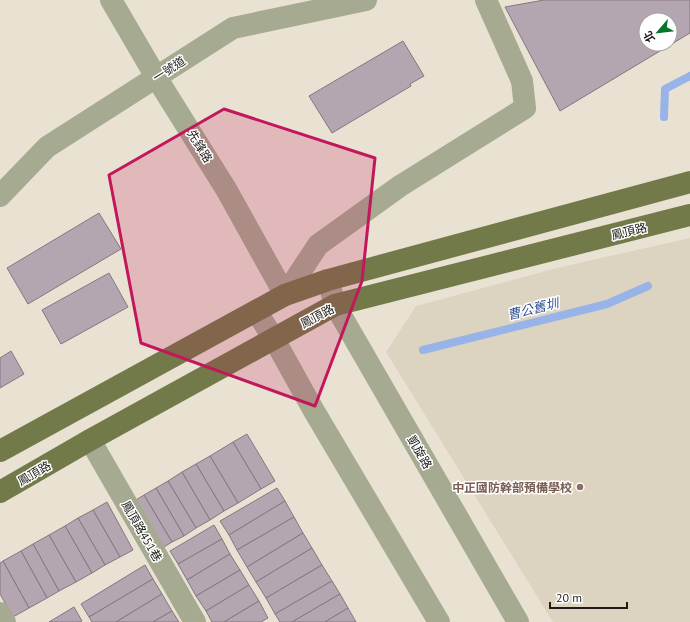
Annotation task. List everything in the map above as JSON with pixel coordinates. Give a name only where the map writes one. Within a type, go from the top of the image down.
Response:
[{"type":"main road","points":[[0,451],[285,295],[328,280],[690,182]]},
{"type":"main road","name":"鳳頂路","points":[[0,492],[90,440],[335,305],[690,216]]},
{"type":"street","name":"先鋒路","points":[[111,0],[156,77],[226,189],[285,295]]},
{"type":"street","name":"一號道","points":[[0,196],[48,147],[233,28],[366,0]]},
{"type":"street","points":[[285,295],[318,245],[400,186],[524,108],[522,81],[486,0]]},
{"type":"street","name":"凱旋路","points":[[328,280],[335,305],[518,622]]},
{"type":"street","points":[[256,311],[274,339],[314,411],[439,622]]},
{"type":"street","name":"鳳頂路451巷","points":[[90,440],[194,622]]},
{"type":"street","points":[[0,613],[5,622]]},
{"type":"highlighted area","points":[[224,109],[375,158],[362,281],[315,406],[141,343],[109,175]]},
{"type":"shaded area","name":"中正國防幹部預備學校","points":[[690,238],[690,622],[553,622],[386,352],[416,306],[557,268]]},
{"type":"building","points":[[544,0],[690,0],[690,33],[678,40],[678,12],[638,12],[638,52],[658,52],[560,111],[505,7]]},
{"type":"building","points":[[403,41],[424,76],[410,84],[411,86],[332,133],[309,96]]},
{"type":"building","points":[[99,213],[121,249],[28,304],[7,268]]},
{"type":"building","points":[[109,273],[128,307],[61,344],[42,310]]},
{"type":"building","points":[[11,351],[24,374],[0,388],[0,358]]},
{"type":"building","points":[[247,434],[275,481],[261,489],[233,442]]},
{"type":"building","points":[[233,442],[261,489],[238,503],[210,456]]},
{"type":"building","points":[[210,456],[238,503],[224,511],[196,464]]},
{"type":"building","points":[[196,464],[224,511],[210,520],[182,472]]},
{"type":"building","points":[[182,472],[210,520],[196,528],[168,481]]},
{"type":"building","points":[[168,481],[196,528],[184,536],[156,488]]},
{"type":"building","points":[[156,488],[184,536],[172,542],[144,495]]},
{"type":"building","points":[[277,488],[285,501],[229,535],[220,521]]},
{"type":"building","points":[[144,495],[172,542],[159,550],[131,503]]},
{"type":"building","points":[[285,501],[294,517],[237,550],[229,535]]},
{"type":"building","points":[[107,502],[133,550],[120,557],[93,510]]},
{"type":"building","points":[[93,510],[120,557],[105,565],[78,518]]},
{"type":"building","points":[[294,517],[303,533],[247,567],[237,550]]},
{"type":"building","points":[[78,518],[105,565],[92,573],[65,526]]},
{"type":"building","points":[[214,525],[222,539],[178,564],[170,551]]},
{"type":"building","points":[[65,526],[92,573],[76,582],[49,535]]},
{"type":"building","points":[[303,533],[312,548],[256,582],[247,567]]},
{"type":"building","points":[[49,535],[76,582],[59,591],[33,544]]},
{"type":"building","points":[[222,539],[230,554],[187,580],[178,564]]},
{"type":"building","points":[[33,544],[59,591],[47,598],[21,551]]},
{"type":"building","points":[[312,548],[322,565],[266,598],[256,582]]},
{"type":"building","points":[[21,551],[47,598],[29,608],[3,561]]},
{"type":"building","points":[[230,554],[240,570],[196,596],[187,580]]},
{"type":"building","points":[[3,561],[29,608],[13,617],[0,594],[0,563]]},
{"type":"building","points":[[145,565],[153,579],[89,617],[81,604]]},
{"type":"building","points":[[322,565],[332,581],[275,614],[266,598]]},
{"type":"building","points":[[240,570],[249,585],[206,611],[196,596]]},
{"type":"building","points":[[153,579],[162,594],[116,622],[92,622],[89,617]]},
{"type":"building","points":[[332,581],[340,594],[292,622],[280,622],[275,614]]},
{"type":"building","points":[[249,585],[259,601],[224,622],[212,622],[206,611]]},
{"type":"building","points":[[162,594],[172,611],[153,622],[116,622]]},
{"type":"building","points":[[340,594],[348,608],[325,622],[292,622]]},
{"type":"building","points":[[259,601],[268,618],[261,622],[224,622]]},
{"type":"building","points":[[74,607],[82,621],[49,622]]},
{"type":"building","points":[[348,608],[356,622],[325,622]]},
{"type":"building","points":[[172,611],[179,622],[153,622]]},
{"type":"waterway","name":"曹公舊圳","points":[[664,117],[665,89],[690,76]]},
{"type":"waterway","name":"曹公舊圳","points":[[423,350],[607,304],[648,286]]},
{"type":"place","name":"中正國防幹部預備學校","points":[[580,487]]}]
